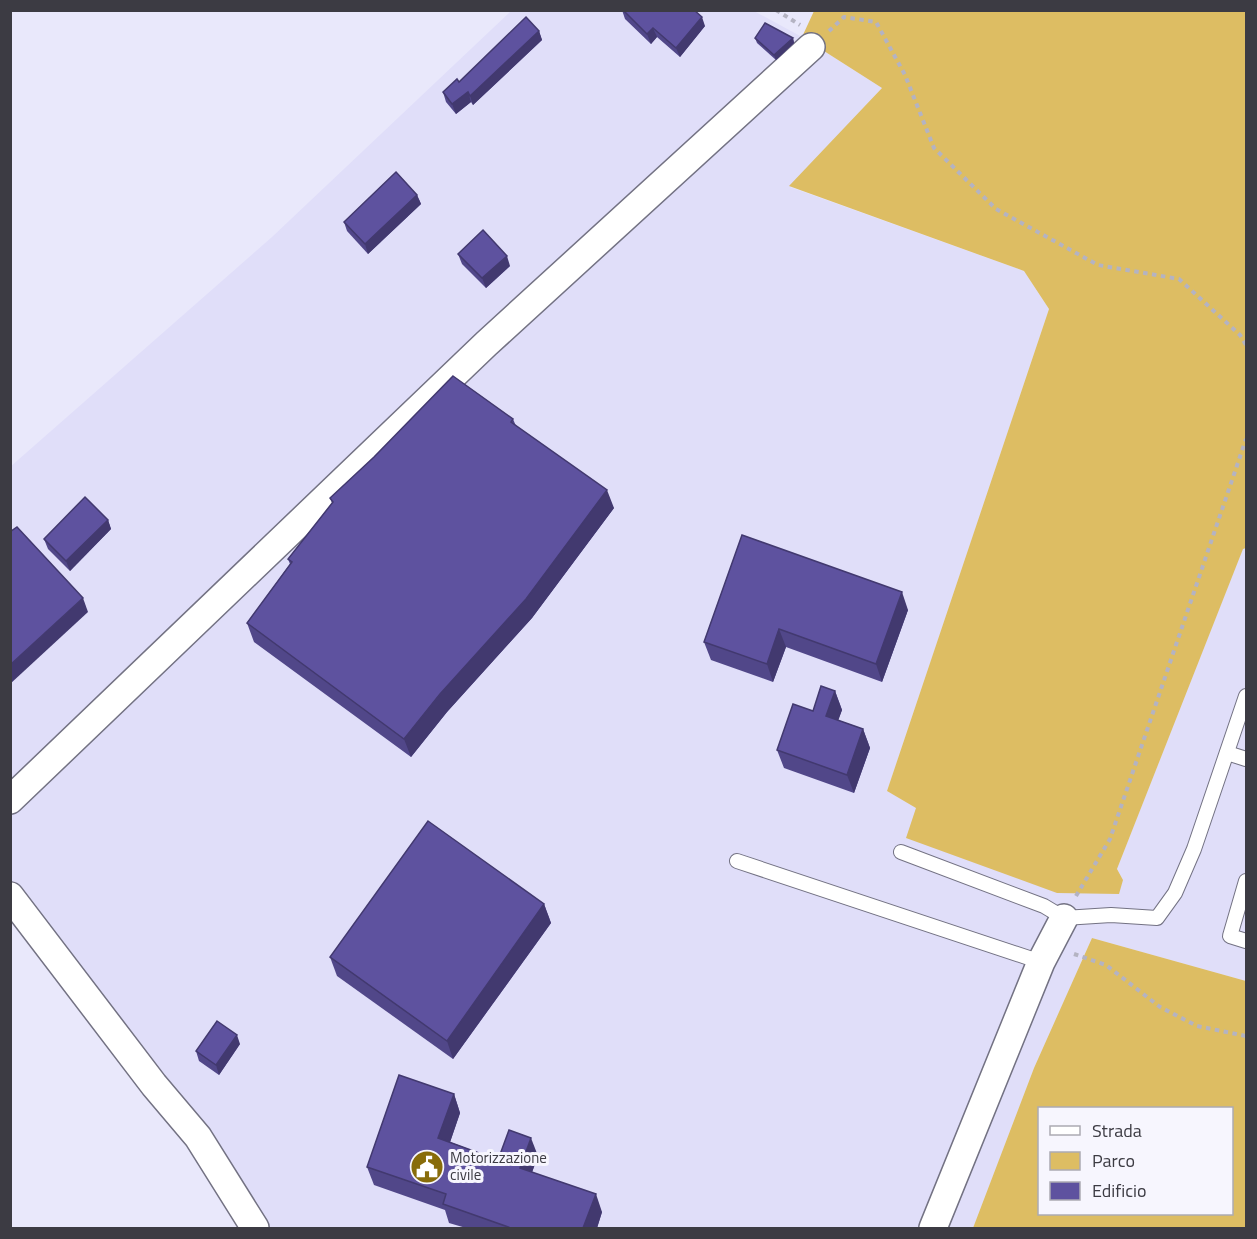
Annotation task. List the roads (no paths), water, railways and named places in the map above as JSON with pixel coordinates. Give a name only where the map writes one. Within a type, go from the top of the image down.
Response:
[{"type":"street","points":[[10,800],[486,344],[811,47]]},
{"type":"street","points":[[10,897],[154,1085],[198,1137],[255,1228]]},
{"type":"street","points":[[933,1228],[1045,954],[1064,918]]},
{"type":"lane","points":[[901,852],[1044,906],[1064,918],[1111,915],[1157,918],[1175,893],[1194,849],[1246,696]]},
{"type":"lane","points":[[1227,753],[1246,759]]},
{"type":"lane","points":[[737,861],[1045,954]]},
{"type":"lane","points":[[1246,881],[1230,936],[1246,941]]},
{"type":"place","name":"Motorizzazione civile","points":[[427,1167]]}]
